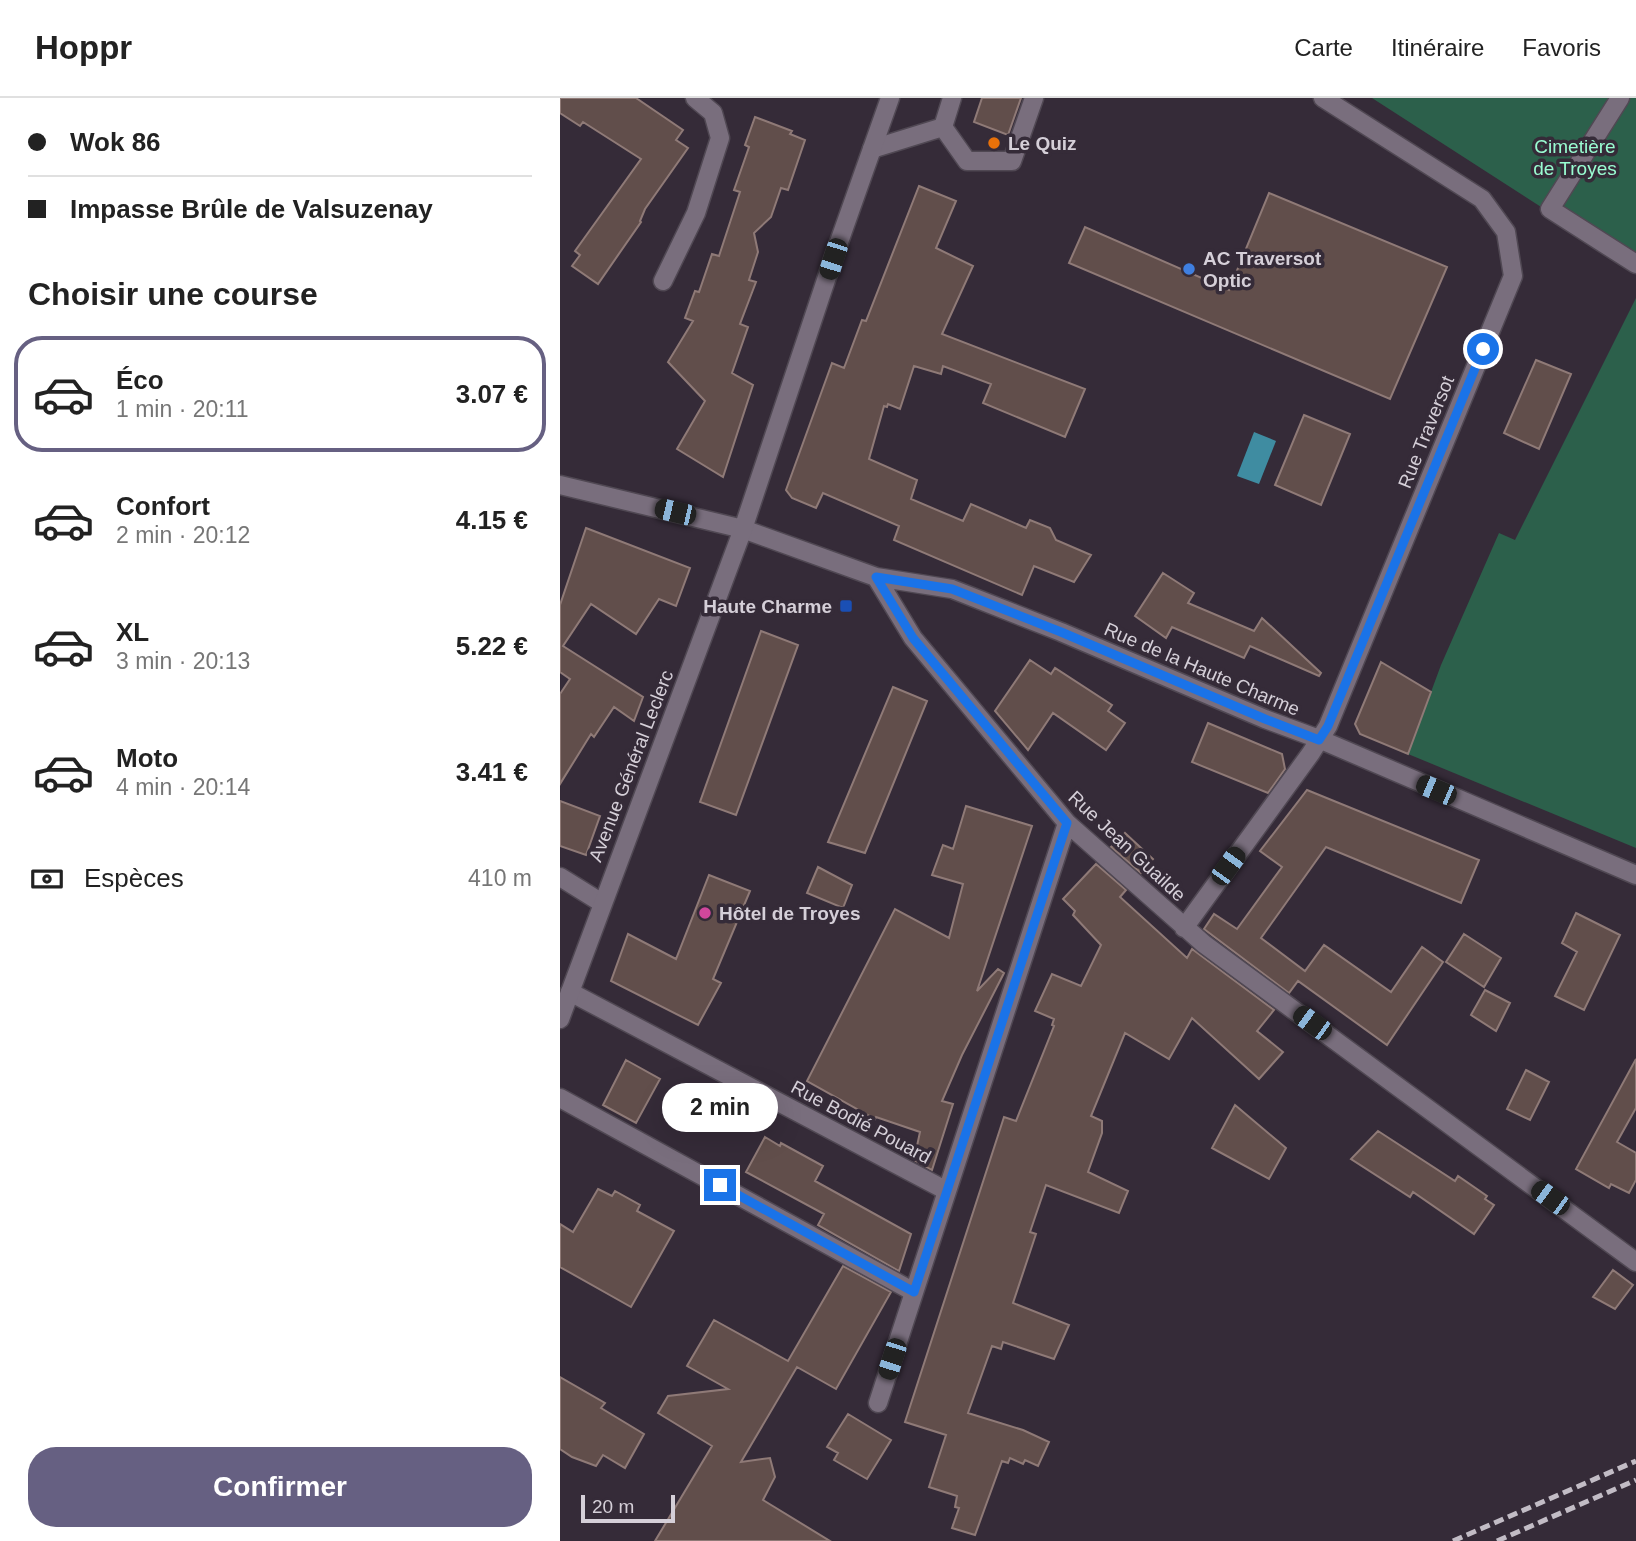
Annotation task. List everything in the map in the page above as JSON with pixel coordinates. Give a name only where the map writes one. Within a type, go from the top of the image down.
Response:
[{"type":"street","points":[[663,281],[696,213],[720,138],[713,113],[695,98]]},
{"type":"street","name":"Avenue Général Leclerc","points":[[560,1019],[743,529],[890,98]]},
{"type":"street","points":[[943,127],[952,98]]},
{"type":"street","points":[[943,127],[967,161],[1012,161],[1034,98]]},
{"type":"street","name":"Rue Traversot","points":[[1319,740],[1328,726],[1513,276],[1506,232],[1482,199],[1323,98]]},
{"type":"street","points":[[1620,98],[1550,209],[1636,264]]},
{"type":"street","points":[[872,149],[943,127]]},
{"type":"street","name":"Rue de la Haute Charme","points":[[560,485],[743,529],[876,577],[952,589],[1061,632],[1636,875]]},
{"type":"street","name":"Rue Jean Guailde","points":[[876,577],[913,638],[1067,823],[1184,928],[1319,740]]},
{"type":"street","name":"Rue Bodié Pouard","points":[[878,1403],[1067,823]]},
{"type":"street","points":[[560,877],[602,903]]},
{"type":"street","points":[[1184,928],[1636,1262]]},
{"type":"street","name":"Rue Bodié Pouard","points":[[570,992],[947,1191]]},
{"type":"street","points":[[560,1098],[914,1292]]},
{"type":"green space","name":"Cimetière de Troyes","points":[[1372,98],[1636,98],[1636,268]]},
{"type":"green space","points":[[1636,298],[1636,848],[1408,754],[1441,665],[1499,533],[1515,540]]},
{"type":"water","points":[[1254,432],[1276,441],[1259,484],[1237,476]]},
{"type":"building","points":[[560,98],[636,98],[683,130],[676,140],[688,148],[645,209],[641,222],[598,284],[572,266],[580,255],[575,251],[641,159],[583,122],[580,126],[560,113]]},
{"type":"building","name":"Le Quiz","points":[[982,98],[1021,98],[1008,135],[974,122]]},
{"type":"building","points":[[755,117],[792,131],[790,134],[805,140],[788,190],[781,188],[771,217],[754,233],[758,252],[749,280],[756,282],[740,324],[748,327],[732,373],[753,385],[723,477],[677,449],[705,401],[668,362],[693,321],[685,318],[695,291],[699,292],[712,254],[719,256],[740,192],[734,190],[749,147],[745,145]]},
{"type":"building","points":[[919,186],[956,201],[936,248],[973,266],[942,334],[1085,389],[1065,437],[983,403],[991,384],[943,366],[941,374],[914,366],[900,409],[888,404],[887,407],[884,406],[869,459],[917,480],[911,499],[963,521],[971,504],[1026,528],[1030,520],[1050,528],[1056,540],[1091,555],[1074,582],[1034,566],[1022,595],[894,540],[899,526],[823,493],[816,508],[792,498],[786,490],[832,363],[844,368],[862,320],[866,321]]},
{"type":"building","points":[[1269,193],[1447,267],[1390,399],[1069,263],[1085,227],[1229,290]]},
{"type":"building","points":[[1536,360],[1571,374],[1539,449],[1504,433]]},
{"type":"building","points":[[1304,415],[1350,434],[1321,505],[1275,485]]},
{"type":"building","points":[[586,528],[690,568],[676,606],[659,599],[636,634],[591,604],[563,646],[643,697],[634,721],[614,707],[594,737],[591,734],[560,784],[560,694],[570,679],[560,672],[560,605]]},
{"type":"building","points":[[1163,573],[1194,593],[1188,603],[1254,631],[1262,618],[1321,673],[1319,676],[1250,646],[1244,658],[1172,627],[1166,638],[1135,616]]},
{"type":"building","points":[[761,631],[798,645],[736,815],[700,802]]},
{"type":"building","points":[[1030,660],[1051,674],[1055,668],[1112,705],[1108,711],[1125,723],[1106,750],[1053,713],[1028,750],[995,711]]},
{"type":"building","points":[[1381,662],[1431,692],[1408,754],[1360,734],[1355,724]]},
{"type":"building","points":[[893,687],[927,701],[865,853],[828,842]]},
{"type":"building","points":[[1208,723],[1282,754],[1285,769],[1268,793],[1192,762]]},
{"type":"building","points":[[1307,790],[1479,860],[1461,903],[1326,847],[1261,938],[1305,971],[1324,945],[1391,992],[1422,947],[1443,962],[1387,1045],[1298,981],[1289,993],[1204,929],[1214,914],[1237,929],[1282,867],[1260,851]]},
{"type":"building","points":[[560,801],[600,816],[586,855],[560,846]]},
{"type":"building","points":[[966,806],[1032,826],[977,991],[998,969],[1004,973],[942,1101],[953,1104],[932,1170],[914,1160],[920,1132],[876,1117],[875,1119],[807,1081],[895,909],[949,938],[963,884],[932,875],[943,845],[953,849]]},
{"type":"building","points":[[1125,833],[1153,859],[1141,873],[1111,847]]},
{"type":"building","points":[[1096,864],[1126,890],[1120,897],[1187,958],[1192,949],[1274,1010],[1257,1031],[1283,1052],[1259,1079],[1192,1018],[1169,1059],[1125,1033],[1091,1116],[1102,1121],[1102,1133],[1088,1172],[1128,1191],[1119,1213],[1046,1185],[1030,1232],[1036,1234],[1013,1303],[1069,1325],[1054,1359],[1003,1342],[1001,1349],[992,1346],[968,1413],[1023,1430],[1049,1442],[1038,1466],[1025,1460],[1023,1464],[1010,1458],[1008,1463],[1002,1461],[975,1535],[952,1528],[959,1508],[955,1507],[957,1496],[929,1487],[946,1435],[905,1422],[1004,1117],[1016,1121],[1054,1026],[1054,1019],[1035,1011],[1052,974],[1081,986],[1101,945],[1073,915],[1075,911],[1063,899]]},
{"type":"building","points":[[818,867],[852,885],[843,908],[807,893]]},
{"type":"building","points":[[709,875],[750,891],[713,979],[721,983],[698,1025],[611,981],[628,934],[676,959]]},
{"type":"building","points":[[1576,913],[1620,935],[1584,1010],[1555,996],[1577,952],[1562,943]]},
{"type":"building","points":[[1464,934],[1501,958],[1484,987],[1446,962]]},
{"type":"building","points":[[1485,990],[1510,1003],[1496,1031],[1471,1015]]},
{"type":"building","points":[[1636,1059],[1636,1108],[1617,1142],[1636,1153],[1636,1180],[1629,1193],[1611,1184],[1609,1188],[1576,1169]]},
{"type":"building","points":[[626,1060],[660,1079],[636,1123],[603,1105]]},
{"type":"building","points":[[1526,1070],[1549,1082],[1530,1120],[1507,1109]]},
{"type":"building","points":[[1235,1105],[1286,1148],[1269,1179],[1212,1148]]},
{"type":"building","points":[[1378,1131],[1455,1181],[1458,1176],[1487,1196],[1485,1199],[1494,1205],[1474,1234],[1413,1192],[1410,1197],[1351,1159]]},
{"type":"building","points":[[765,1137],[823,1166],[815,1181],[911,1234],[899,1271],[818,1225],[824,1214],[746,1172]]},
{"type":"building","points":[[598,1189],[612,1196],[615,1191],[640,1205],[637,1211],[674,1231],[631,1307],[560,1267],[560,1224],[573,1232]]},
{"type":"building","points":[[843,1266],[891,1292],[836,1389],[797,1367],[741,1462],[770,1458],[775,1477],[763,1500],[830,1541],[655,1541],[712,1446],[658,1413],[668,1396],[728,1389],[687,1366],[714,1320],[788,1361]]},
{"type":"building","points":[[1613,1270],[1633,1285],[1615,1309],[1593,1297]]},
{"type":"building","points":[[560,1377],[605,1403],[601,1408],[644,1434],[625,1468],[603,1455],[596,1466],[572,1457],[560,1449]]},
{"type":"building","points":[[848,1414],[891,1440],[867,1479],[834,1460],[838,1453],[827,1447]]},
{"type":"railway","points":[[1453,1541],[1636,1461]]},
{"type":"railway","points":[[1497,1541],[1636,1480]]},
{"type":"place","name":"Le Quiz","points":[[994,143]]},
{"type":"place","name":"AC Traversot Optic","points":[[1189,269]]},
{"type":"place","name":"Haute Charme","points":[[846,606]]},
{"type":"place","name":"Hôtel de Troyes","points":[[705,913]]},
{"type":"route","points":[[720,1185],[914,1292],[1067,823],[913,638],[876,577],[952,589],[1319,740],[1328,726],[1483,349]]}]
